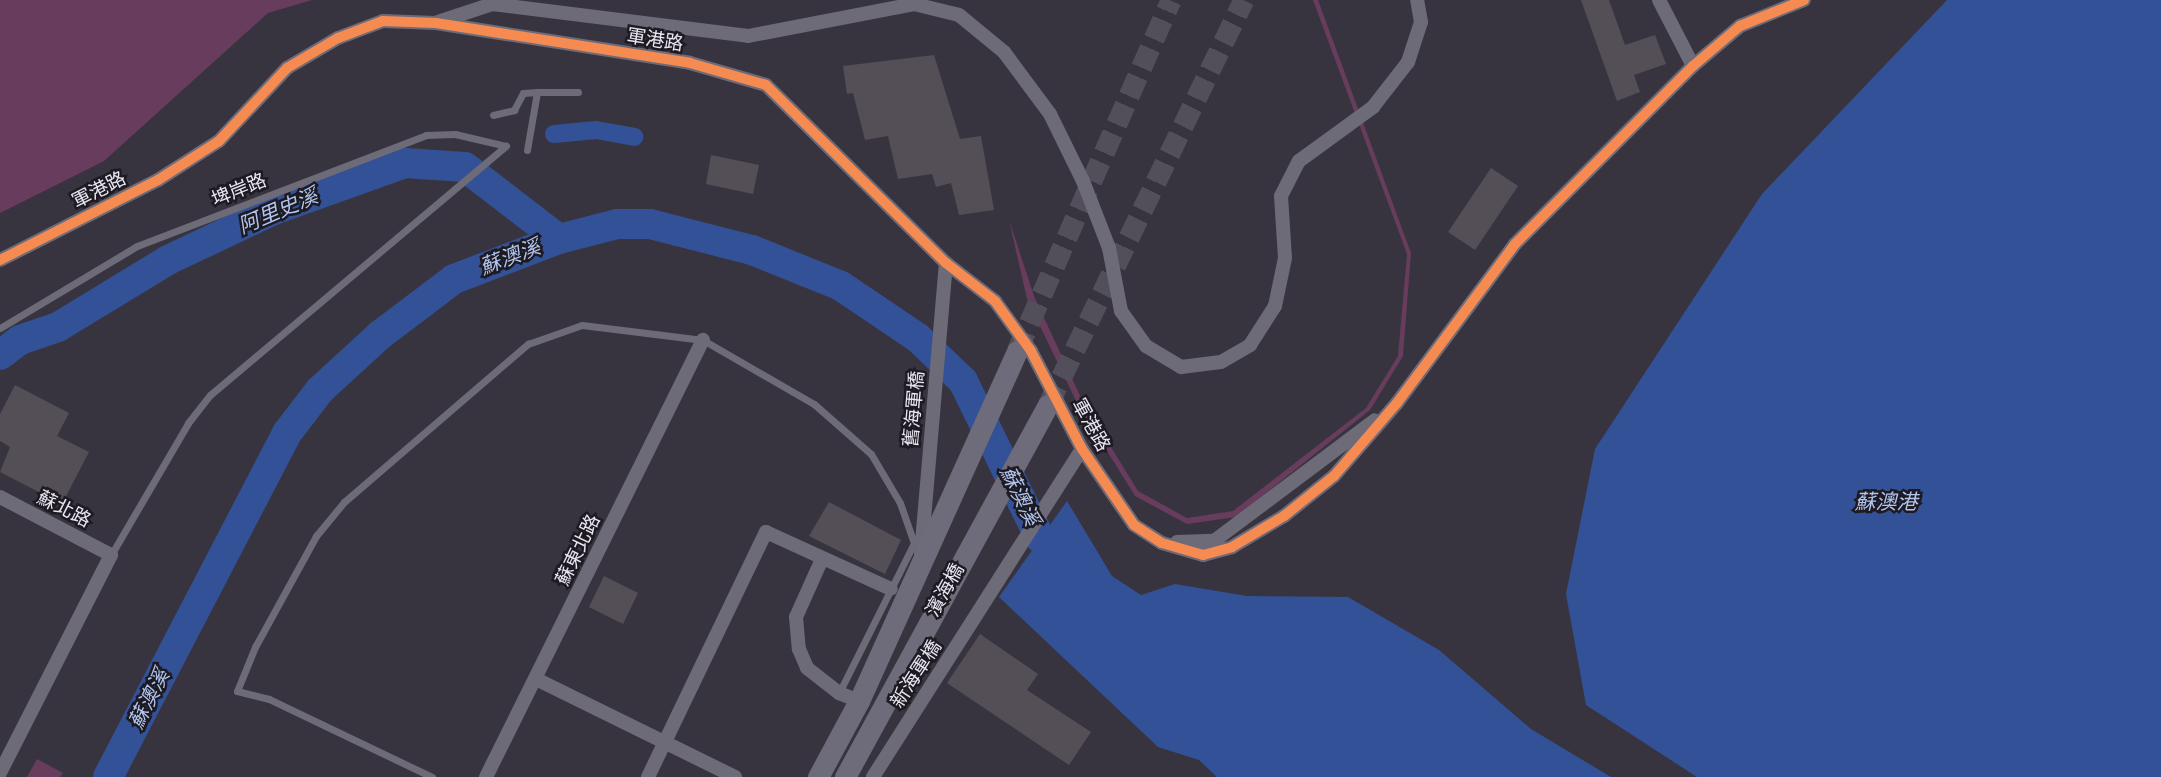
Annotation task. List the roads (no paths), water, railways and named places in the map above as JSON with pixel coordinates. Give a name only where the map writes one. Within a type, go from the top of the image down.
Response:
[{"type":"main road","points":[[818,777],[859,701],[920,558],[1017,351]]},
{"type":"main road","name":"濱海橋","points":[[845,777],[1048,405]]},
{"type":"street","points":[[436,23],[492,4],[748,36],[914,4],[959,15],[1004,52],[1050,114],[1083,181],[1109,248],[1121,311],[1146,346],[1181,367],[1221,362],[1250,345],[1275,306],[1285,258],[1281,196],[1299,161],[1373,107],[1408,62],[1420,22],[1417,0]]},
{"type":"street","points":[[1659,0],[1693,66]]},
{"type":"street","points":[[1162,543],[1214,541],[1397,403],[1515,244],[1693,66],[1740,26],[1804,0]]},
{"type":"street","name":"軍港路","points":[[0,260],[158,180],[219,141],[287,68],[338,38],[383,21],[436,23],[690,63],[766,85],[946,263],[995,302],[1031,351],[1083,449],[1134,525],[1162,543],[1203,555],[1232,547],[1284,516],[1334,476],[1397,403]]},
{"type":"street","name":"舊海軍橋","points":[[920,558],[946,263]]},
{"type":"street","name":"蘇東北路","points":[[486,777],[703,340]]},
{"type":"street","name":"新海軍橋","points":[[873,777],[1083,449]]},
{"type":"street","points":[[0,515],[4,499]]},
{"type":"street","name":"蘇北路","points":[[4,499],[111,555]]},
{"type":"street","points":[[648,777],[766,531],[891,589]]},
{"type":"street","points":[[0,772],[111,555]]},
{"type":"street","points":[[822,559],[796,617],[799,649],[807,668],[839,693],[859,701]]},
{"type":"street","points":[[536,678],[735,777]]},
{"type":"lane","points":[[527,150],[537,92]]},
{"type":"lane","points":[[493,115],[514,110],[523,93],[579,92]]},
{"type":"lane","name":"埤岸路","points":[[0,328],[137,246],[426,135],[455,134],[506,146],[210,395],[188,423],[111,555]]},
{"type":"lane","points":[[432,777],[269,699],[237,691],[255,647],[316,536],[344,502],[528,345],[582,325],[703,340],[814,404],[871,454],[900,503],[914,543],[839,693]]},
{"type":"water","name":"蘇澳港","points":[[1947,0],[2161,0],[2161,777],[1697,777],[1586,705],[1566,594],[1595,449],[1762,194]]},
{"type":"water","points":[[1067,501],[1112,576],[1141,595],[1175,584],[1247,596],[1348,597],[1439,650],[1531,729],[1611,777],[1217,777],[1199,760],[1158,747],[999,597]]},
{"type":"waterway","points":[[554,134],[596,130],[634,137]]},
{"type":"waterway","name":"阿里史溪","points":[[0,355],[20,340],[58,327],[168,260],[274,210],[405,163],[465,167],[559,239]]},
{"type":"waterway","name":"蘇澳溪","points":[[108,777],[287,433],[320,390],[380,335],[454,279],[559,239],[617,224],[650,224],[752,250],[841,286],[918,338],[963,381],[1040,538]]},
{"type":"tunnel","points":[[1017,351],[1171,0]]},
{"type":"tunnel","points":[[1048,405],[1244,0]]}]
